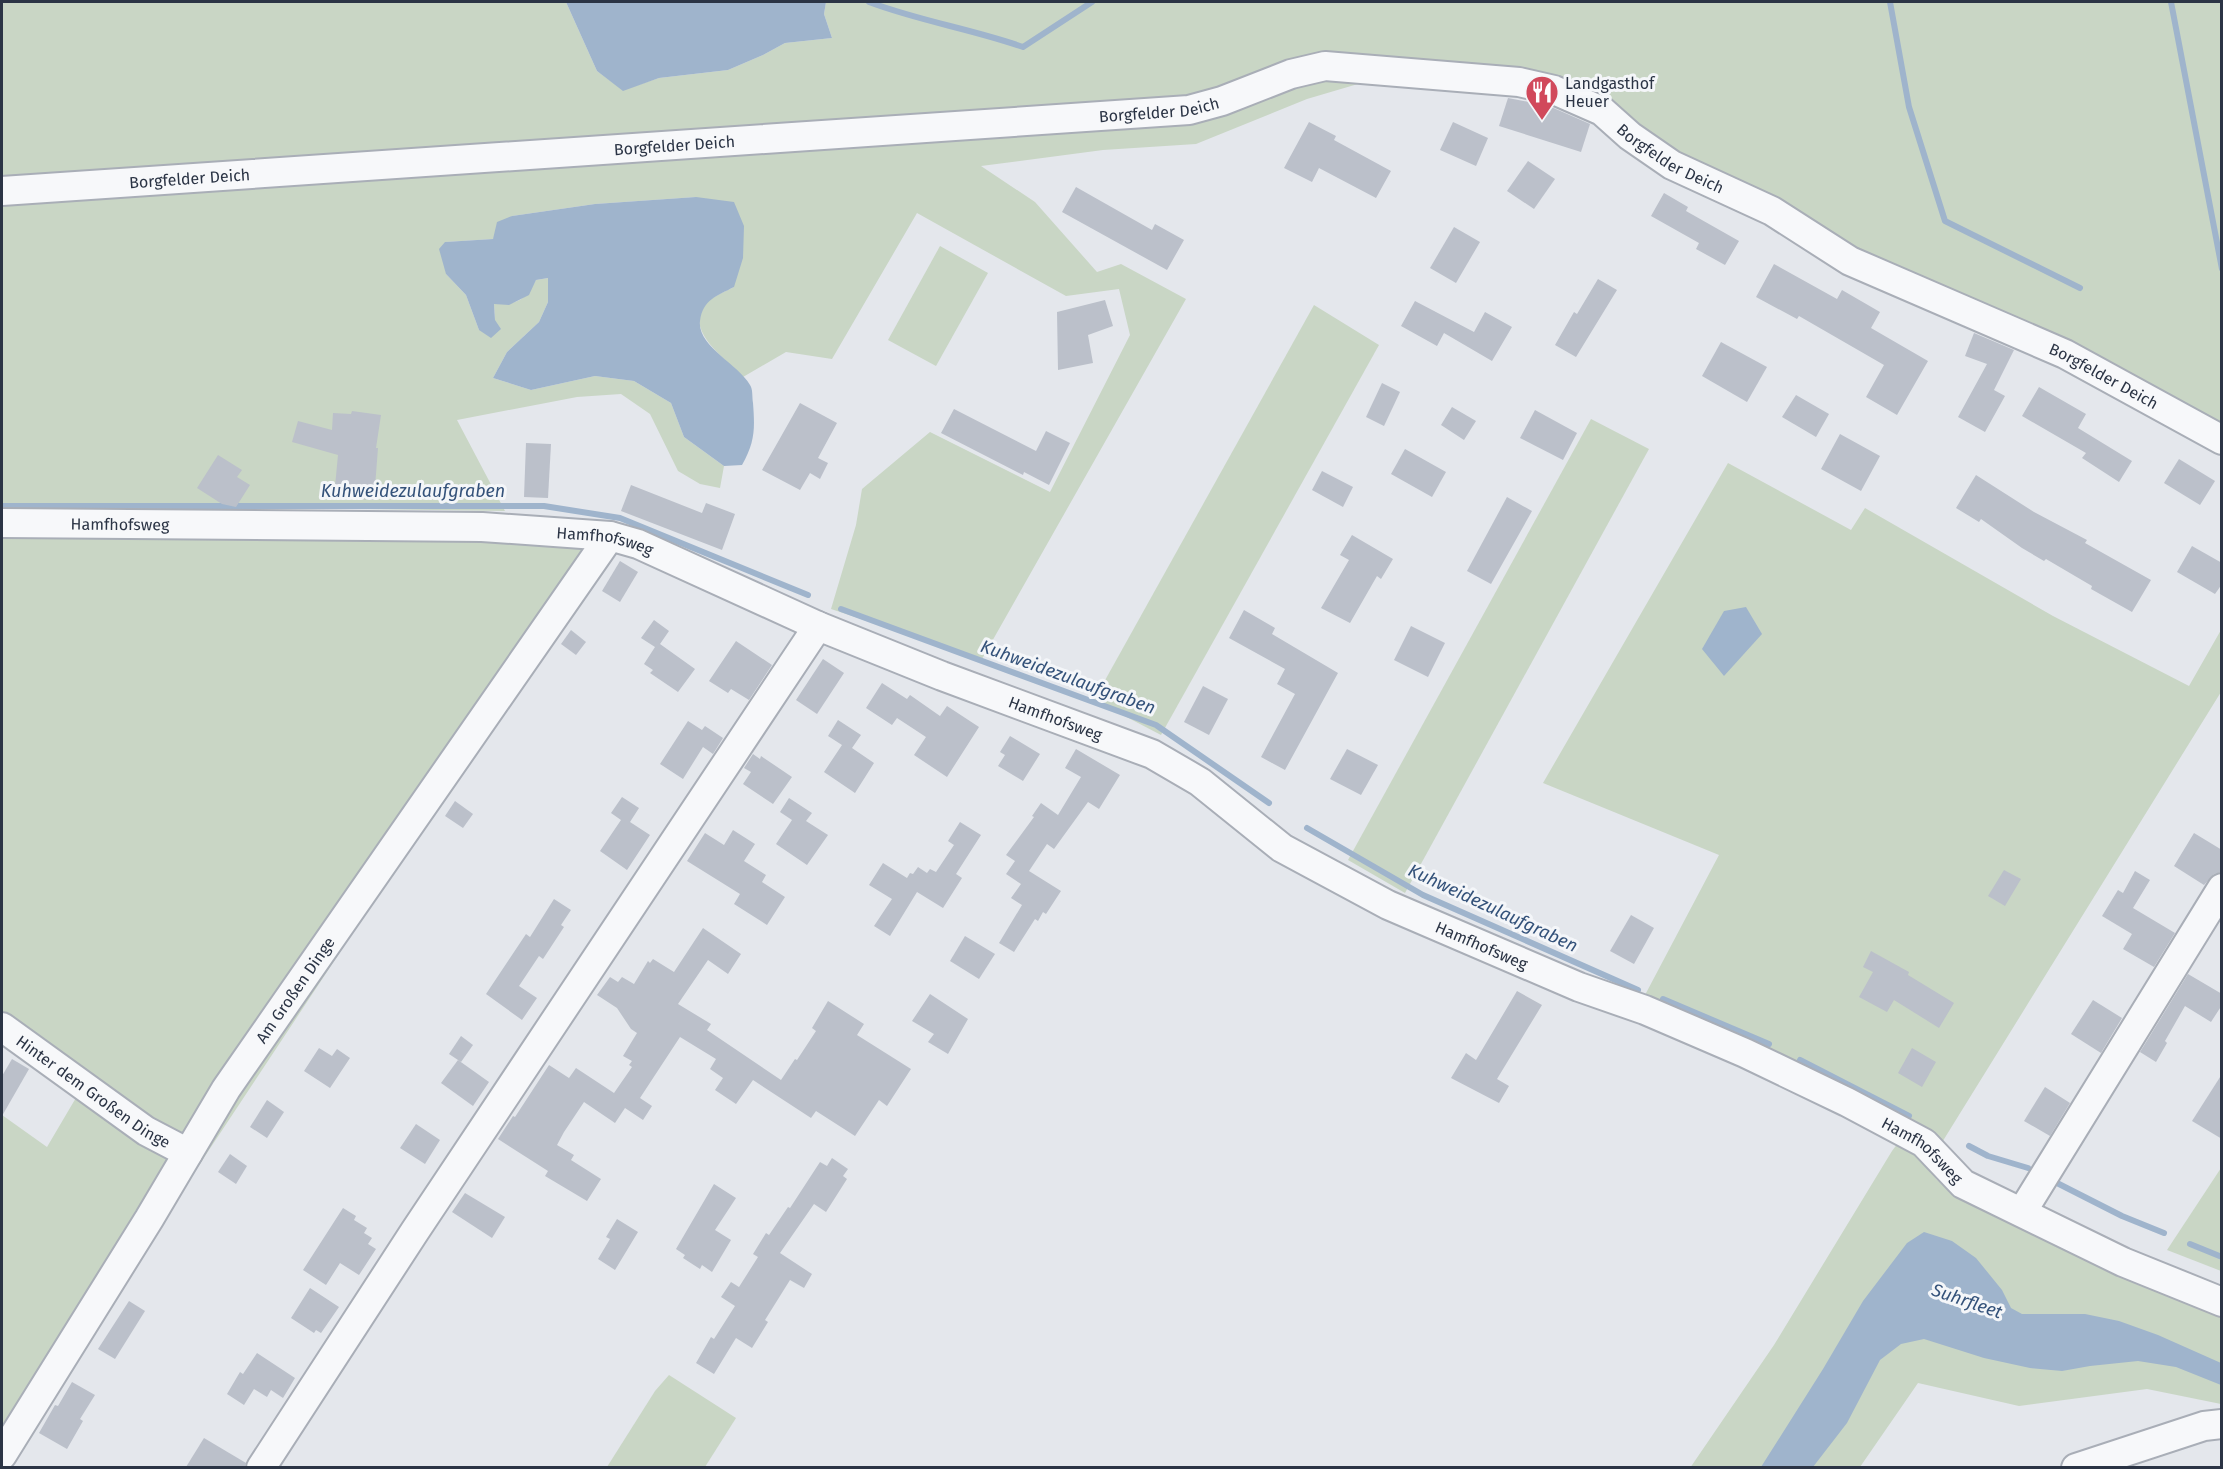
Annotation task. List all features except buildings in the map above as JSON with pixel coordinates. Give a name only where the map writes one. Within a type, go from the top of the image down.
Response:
[{"type":"street","name":"Borgfelder Deich","points":[[2,191],[1189,110],[1222,101],[1291,74],[1325,66],[1519,82],[1554,90],[1602,111],[1630,136],[1671,165],[1772,211],[1850,261],[2065,354],[2222,440]]},
{"type":"street","name":"Hamfhofsweg","points":[[2,523],[483,527],[610,536],[638,544],[818,626],[942,676],[1152,754],[1200,782],[1282,848],[1388,905],[1579,987],[1655,1014],[1745,1053],[1924,1143],[1963,1184],[2123,1262],[2222,1302]]},
{"type":"street","name":"Am Großen Dinge","points":[[2,1455],[226,1089],[610,536]]},
{"type":"street","points":[[261,1467],[415,1231],[818,626]]},
{"type":"street","points":[[2022,1212],[2222,888]]},
{"type":"street","name":"Hinter dem Großen Dinge","points":[[2,1027],[146,1131],[188,1153]]},
{"type":"street","points":[[2076,1467],[2204,1426],[2222,1424]]},
{"type":"green space","points":[[2,2],[566,2],[597,71],[623,90],[659,78],[728,70],[785,43],[832,38],[824,14],[826,2],[2221,2],[2221,426],[1832,243],[1660,149],[1617,112],[1412,68],[1307,99],[1196,144],[1103,150],[981,166],[1035,202],[1097,272],[1121,264],[1186,299],[982,659],[831,609],[856,525],[862,489],[930,432],[1050,492],[1130,335],[1119,289],[1066,296],[917,213],[832,359],[786,352],[743,377],[712,346],[700,328],[699,318],[705,304],[734,287],[696,197],[595,204],[512,216],[493,239],[445,242],[446,274],[466,295],[479,330],[495,320],[494,304],[520,300],[536,280],[548,278],[548,302],[539,322],[507,352],[493,378],[531,390],[595,376],[634,381],[671,403],[684,437],[724,466],[720,488],[700,484],[678,471],[650,414],[621,394],[577,397],[457,420],[505,511],[2,504]]},
{"type":"green space","points":[[940,246],[988,273],[936,366],[888,340]]},
{"type":"green space","points":[[1314,305],[1379,345],[1161,735],[1094,700]]},
{"type":"green space","points":[[1591,419],[1649,449],[1405,893],[1348,860]]},
{"type":"green space","points":[[1728,463],[1851,530],[1865,508],[2053,616],[2189,686],[2221,630],[2221,692],[1941,1144],[1645,995],[1719,855],[1543,783]]},
{"type":"green space","points":[[2,535],[488,537],[607,549],[207,1153],[5,1468],[2,1467],[2,1115],[47,1147],[90,1074],[2,1012]]},
{"type":"green space","points":[[1898,1143],[1928,1156],[1936,1179],[1945,1186],[2014,1223],[2221,1313],[2221,1404],[2147,1389],[2019,1406],[1918,1383],[1860,1467],[1690,1468],[1774,1345]]},
{"type":"green space","points":[[2221,1168],[2221,1271],[2167,1250]]},
{"type":"green space","points":[[669,1375],[736,1418],[705,1467],[607,1467],[655,1391]]},
{"type":"water","points":[[566,2],[826,2],[824,14],[832,38],[785,43],[728,70],[659,78],[623,91],[597,71]]},
{"type":"water","points":[[696,197],[734,202],[744,226],[743,258],[734,287],[708,303],[700,321],[701,330],[711,347],[744,377],[752,389],[753,435],[742,465],[724,466],[684,437],[671,403],[634,381],[595,376],[531,390],[493,378],[507,352],[539,322],[548,302],[548,278],[536,280],[529,295],[509,305],[494,304],[495,320],[501,329],[491,338],[479,330],[466,295],[446,274],[439,249],[445,242],[493,239],[497,222],[512,216],[595,204]]},
{"type":"water","points":[[1746,607],[1762,634],[1724,676],[1702,649],[1724,611]]},
{"type":"water","name":"Suhrfleet","points":[[1924,1232],[1952,1241],[1976,1258],[2002,1290],[2011,1308],[2022,1314],[2085,1314],[2119,1321],[2158,1335],[2221,1363],[2221,1385],[2176,1367],[2138,1361],[2062,1371],[2030,1368],[1984,1358],[1924,1339],[1901,1344],[1880,1360],[1847,1423],[1813,1467],[1761,1467],[1863,1301],[1907,1243]]},
{"type":"waterway","points":[[869,2],[907,15],[1023,47],[1092,2]]},
{"type":"waterway","points":[[1890,2],[1909,107],[1945,221],[2080,288]]},
{"type":"waterway","points":[[2171,2],[2222,269]]},
{"type":"waterway","name":"Kuhweidezulaufgraben","points":[[2,506],[544,506],[620,518],[808,595]]},
{"type":"waterway","name":"Kuhweidezulaufgraben","points":[[841,609],[1156,725],[1269,803]]},
{"type":"waterway","name":"Kuhweidezulaufgraben","points":[[1307,828],[1423,895],[1638,990]]},
{"type":"waterway","name":"Kuhweidezulaufgraben","points":[[1663,999],[1769,1044]]},
{"type":"waterway","name":"Kuhweidezulaufgraben","points":[[1800,1060],[1909,1116]]},
{"type":"waterway","name":"Kuhweidezulaufgraben","points":[[1969,1146],[1988,1156],[2028,1168]]},
{"type":"waterway","name":"Kuhweidezulaufgraben","points":[[2057,1183],[2122,1216],[2164,1233]]},
{"type":"waterway","name":"Kuhweidezulaufgraben","points":[[2190,1244],[2222,1257]]},
{"type":"place","name":"Landgasthof Heuer","points":[[1542,121]]}]
